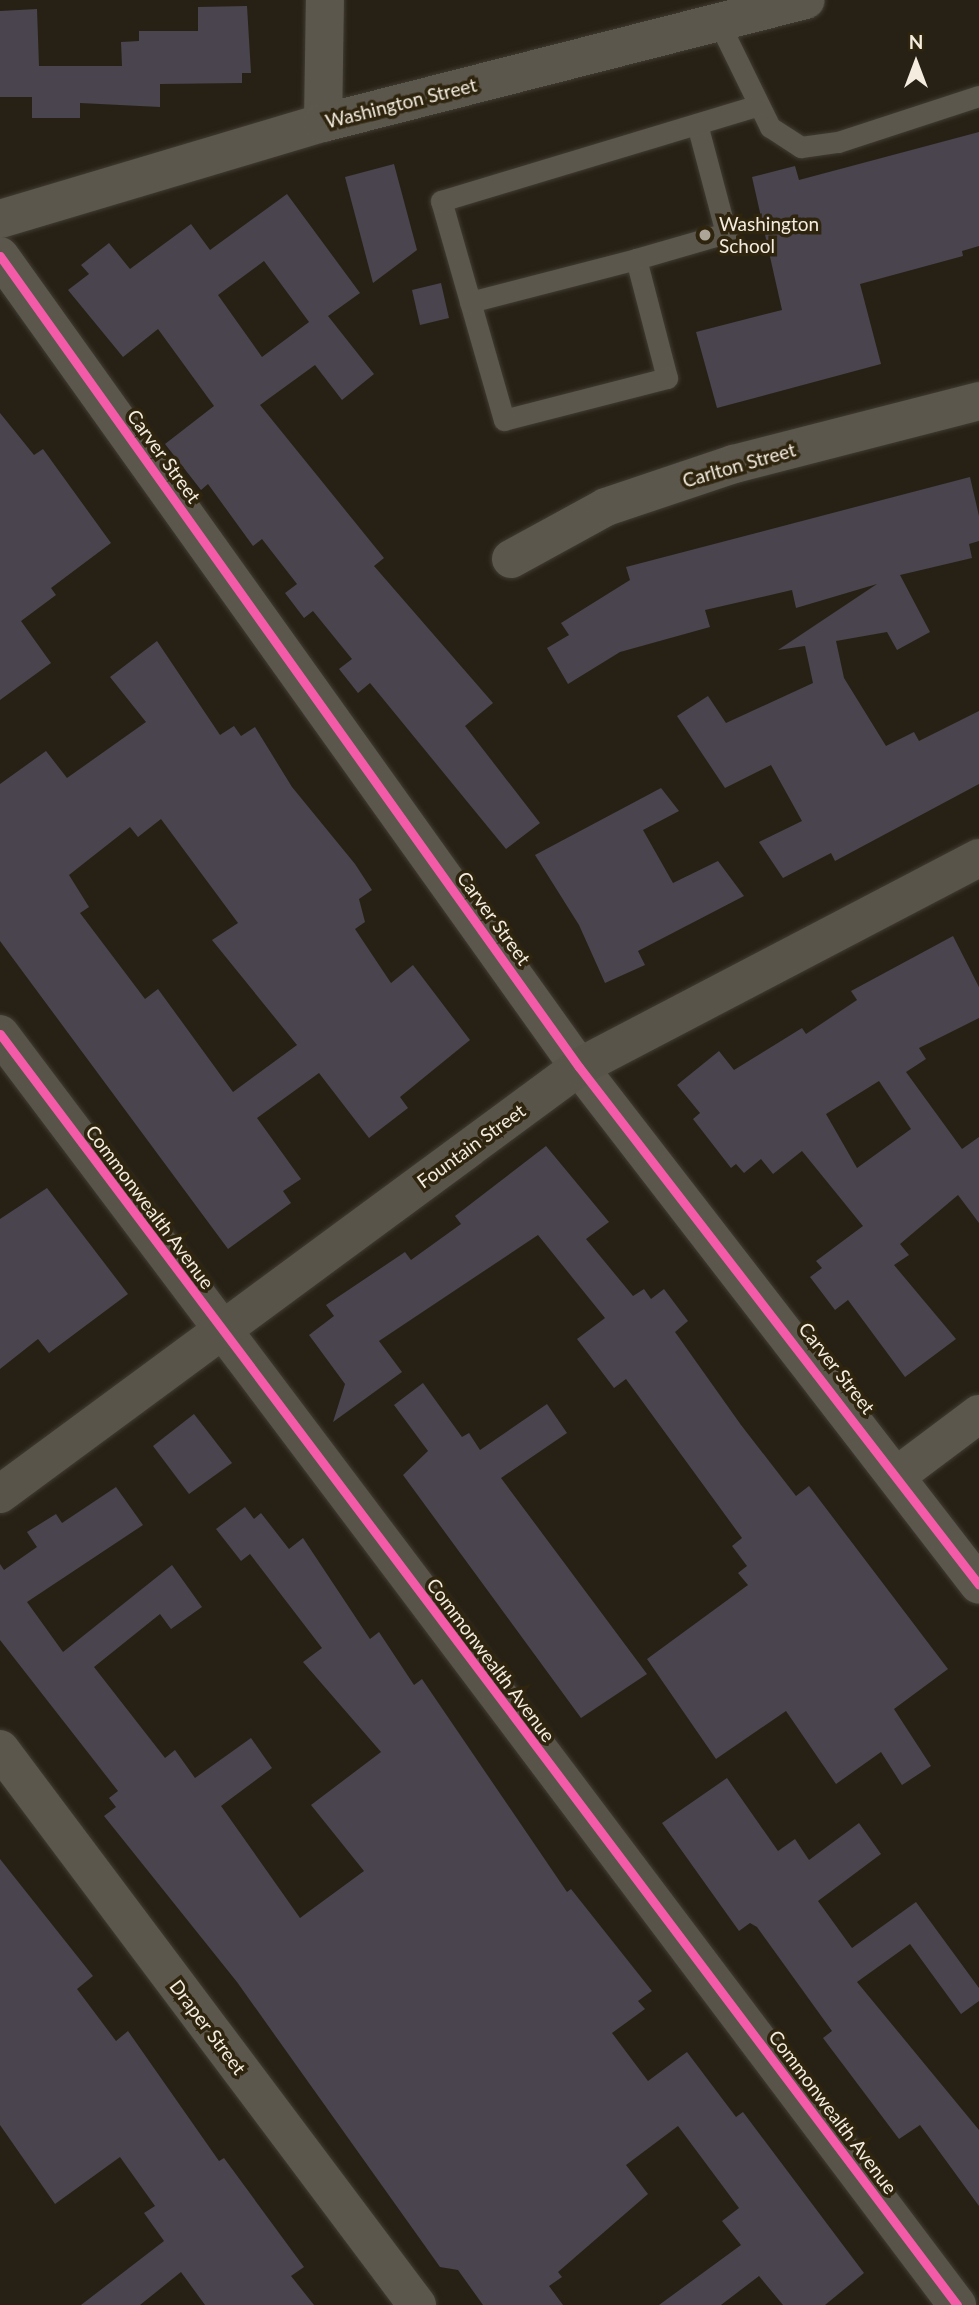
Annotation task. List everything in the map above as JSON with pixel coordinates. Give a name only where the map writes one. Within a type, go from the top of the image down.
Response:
[{"type":"street","points":[[323,123],[325,0]]},
{"type":"street","name":"Washington Street","points":[[0,219],[323,123],[719,23],[763,5],[806,0]]},
{"type":"street","name":"Carver Street","points":[[0,256],[579,1067],[898,1474],[979,1585]]},
{"type":"street","name":"Carlton Street","points":[[511,559],[606,507],[734,464],[979,401]]},
{"type":"street","name":"Fountain Street","points":[[0,1494],[579,1067],[979,858]]},
{"type":"street","name":"Commonwealth Avenue","points":[[0,1034],[219,1330],[957,2305]]},
{"type":"street","points":[[898,1474],[979,1414]]},
{"type":"street","name":"Draper Street","points":[[0,1749],[416,2305]]},
{"type":"lane","points":[[719,23],[756,106],[783,139],[819,146],[979,96]]},
{"type":"lane","points":[[636,259],[667,379],[505,420],[441,201],[756,106]]},
{"type":"lane","points":[[470,302],[726,233],[697,124]]},
{"type":"building","points":[[247,6],[251,73],[242,73],[242,83],[160,84],[160,107],[80,103],[80,118],[32,118],[32,97],[0,97],[0,11],[37,9],[39,66],[122,66],[121,42],[139,41],[139,31],[198,31],[198,7]]},
{"type":"building","points":[[979,132],[979,246],[962,251],[963,256],[860,284],[881,364],[717,408],[696,332],[782,310],[752,177],[795,166],[799,180]]},
{"type":"building","points":[[394,164],[417,250],[373,283],[345,177]]},
{"type":"building","points":[[287,194],[360,293],[328,316],[374,374],[342,400],[315,365],[260,405],[384,558],[374,566],[493,703],[465,726],[540,823],[506,849],[370,683],[358,693],[339,669],[352,659],[313,611],[304,618],[285,593],[297,584],[262,539],[253,546],[208,484],[201,490],[165,444],[214,406],[158,329],[123,357],[68,290],[89,274],[81,265],[109,243],[130,269],[191,224],[210,250]],"holes":[[[264,261],[309,322],[262,357],[218,295]]]},
{"type":"building","points":[[441,283],[449,318],[420,325],[412,290]]},
{"type":"building","points":[[0,413],[34,455],[43,449],[111,543],[51,588],[56,595],[21,621],[51,663],[0,700]]},
{"type":"building","points":[[970,477],[979,516],[979,541],[969,544],[972,558],[900,575],[930,632],[897,650],[887,632],[836,641],[844,678],[886,746],[914,732],[919,741],[979,711],[979,784],[835,861],[831,853],[783,878],[759,842],[802,821],[771,765],[725,788],[677,716],[708,696],[726,723],[813,683],[805,646],[778,650],[877,584],[796,608],[792,590],[705,610],[710,627],[620,652],[568,684],[547,648],[569,635],[561,623],[630,580],[626,567]]},
{"type":"building","points":[[157,641],[220,735],[234,726],[241,736],[255,727],[292,787],[355,864],[372,890],[359,899],[365,922],[355,929],[391,983],[413,965],[470,1040],[400,1097],[408,1108],[369,1138],[319,1073],[257,1118],[301,1179],[283,1191],[291,1203],[228,1249],[0,941],[0,784],[46,751],[67,778],[146,722],[110,677]],"holes":[[[161,819],[238,923],[212,940],[297,1045],[233,1092],[158,989],[145,999],[80,913],[89,907],[69,875],[130,827],[138,837]]]},
{"type":"building","points":[[661,788],[679,811],[643,830],[673,883],[718,861],[744,896],[638,951],[645,965],[605,983],[579,925],[535,855]]},
{"type":"building","points":[[953,936],[979,987],[979,1018],[919,1048],[926,1059],[906,1072],[962,1149],[979,1137],[979,1223],[958,1195],[900,1244],[909,1255],[894,1265],[956,1339],[905,1377],[848,1300],[835,1310],[810,1277],[822,1268],[816,1261],[863,1226],[802,1151],[773,1174],[761,1159],[744,1173],[736,1164],[731,1168],[693,1119],[700,1113],[677,1085],[719,1051],[734,1070],[802,1028],[806,1034],[857,1000],[851,991]],"holes":[[[879,1081],[911,1129],[857,1168],[826,1114]]]},
{"type":"building","points":[[546,1146],[609,1222],[586,1239],[633,1296],[644,1289],[651,1299],[664,1289],[688,1321],[675,1332],[741,1425],[796,1496],[809,1486],[948,1669],[894,1709],[931,1766],[902,1785],[881,1752],[836,1784],[786,1711],[716,1759],[647,1659],[748,1585],[738,1573],[747,1566],[732,1546],[742,1538],[626,1379],[614,1388],[577,1339],[605,1318],[538,1235],[379,1341],[402,1372],[333,1422],[345,1384],[309,1335],[334,1316],[326,1305],[405,1252],[411,1260],[461,1224],[455,1216]]},
{"type":"building","points":[[47,1188],[128,1294],[49,1353],[38,1339],[0,1369],[0,1219]]},
{"type":"building","points":[[423,1383],[462,1437],[469,1433],[480,1450],[547,1404],[567,1433],[501,1478],[647,1674],[581,1718],[403,1475],[428,1451],[394,1405]]},
{"type":"building","points":[[194,1414],[232,1463],[189,1494],[153,1446]]},
{"type":"building","points":[[116,1487],[143,1525],[27,1602],[63,1652],[172,1565],[202,1607],[171,1629],[160,1614],[94,1667],[165,1758],[175,1750],[195,1778],[251,1738],[272,1768],[221,1806],[300,1918],[364,1871],[311,1805],[381,1752],[303,1662],[322,1648],[250,1554],[241,1561],[216,1529],[245,1507],[254,1519],[261,1513],[289,1549],[303,1538],[370,1639],[379,1632],[414,1685],[422,1679],[567,1892],[571,1889],[652,1991],[638,2001],[645,2009],[612,2033],[648,2081],[687,2052],[736,2117],[743,2112],[864,2273],[825,2305],[783,2305],[759,2276],[721,2305],[659,2305],[741,2245],[722,2221],[739,2208],[678,2126],[626,2165],[648,2194],[558,2272],[562,2277],[549,2286],[563,2305],[483,2305],[458,2270],[440,2267],[237,1982],[104,1816],[116,1807],[109,1798],[118,1791],[0,1640],[0,1564],[4,1570],[37,1547],[27,1532],[56,1514],[62,1523]]},
{"type":"building","points":[[727,1778],[778,1851],[795,1839],[809,1860],[859,1823],[881,1854],[818,1901],[852,1948],[916,1902],[979,1988],[979,2001],[961,2014],[910,1944],[857,1982],[979,2130],[979,2206],[920,2125],[899,2139],[823,2038],[832,2031],[757,1927],[750,1923],[739,1931],[662,1823]]},
{"type":"building","points":[[0,1859],[93,1976],[77,1989],[116,2041],[128,2031],[219,2161],[224,2158],[304,2267],[291,2276],[314,2305],[205,2305],[181,2272],[140,2305],[81,2305],[164,2241],[144,2213],[155,2206],[120,2157],[55,2204],[0,2125]]},
{"type":"cycle path","points":[[0,256],[579,1067],[979,1585]]},
{"type":"cycle path","points":[[0,1034],[957,2305]]},
{"type":"place","name":"Washington School","points":[[705,235]]}]
